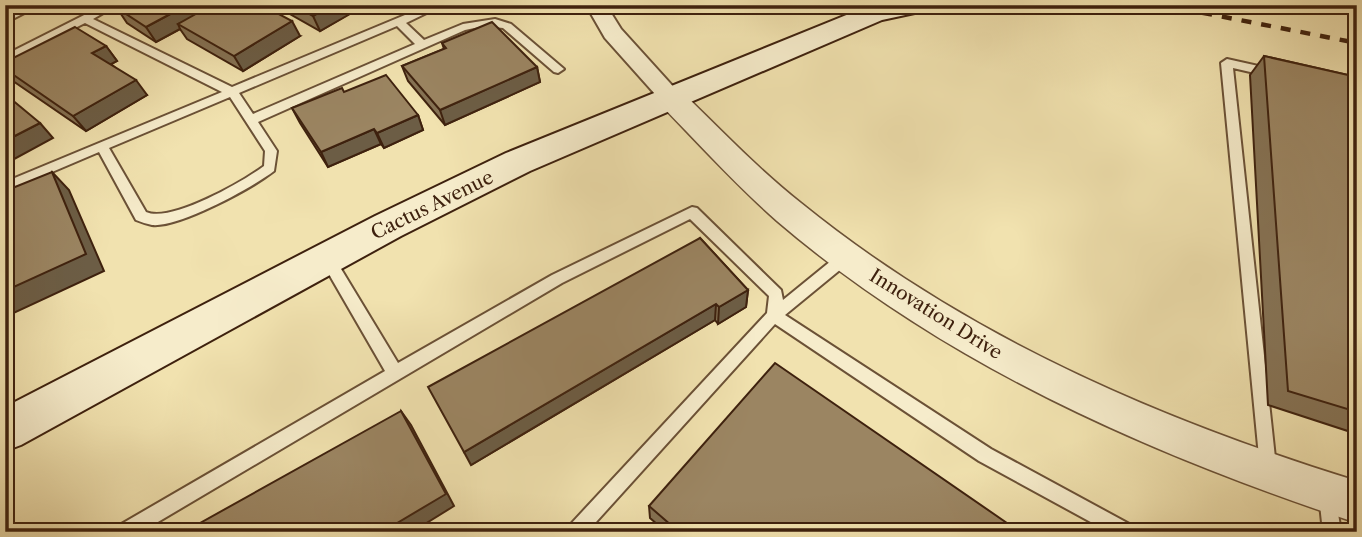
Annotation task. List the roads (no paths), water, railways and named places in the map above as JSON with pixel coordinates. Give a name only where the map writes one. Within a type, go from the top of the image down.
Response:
[{"type":"main road","name":"Cactus Avenue","points":[[5,430],[327,258],[518,162],[879,9],[914,5]]},
{"type":"street","name":"Innovation Drive","points":[[596,5],[613,33],[671,99],[783,207],[847,256],[971,340],[1070,392],[1166,435],[1269,472],[1339,509]]},
{"type":"lane","points":[[5,20],[35,5]]},
{"type":"lane","points":[[5,60],[112,5]]},
{"type":"lane","points":[[5,187],[438,5]]},
{"type":"lane","points":[[86,19],[232,92],[271,152],[270,168],[258,178],[176,215],[154,221],[141,216],[102,146]]},
{"type":"lane","points":[[399,22],[422,45]]},
{"type":"lane","points":[[251,120],[480,22],[498,22],[507,26],[558,69]]},
{"type":"lane","points":[[1269,472],[1227,63],[1292,78]]},
{"type":"lane","points":[[124,532],[556,279],[692,212],[776,294],[774,315]]},
{"type":"lane","points":[[575,532],[774,315],[847,256]]},
{"type":"lane","points":[[327,258],[396,373]]},
{"type":"lane","points":[[774,315],[985,455],[1127,532]]},
{"type":"railway","points":[[1163,5],[1357,43]]}]
